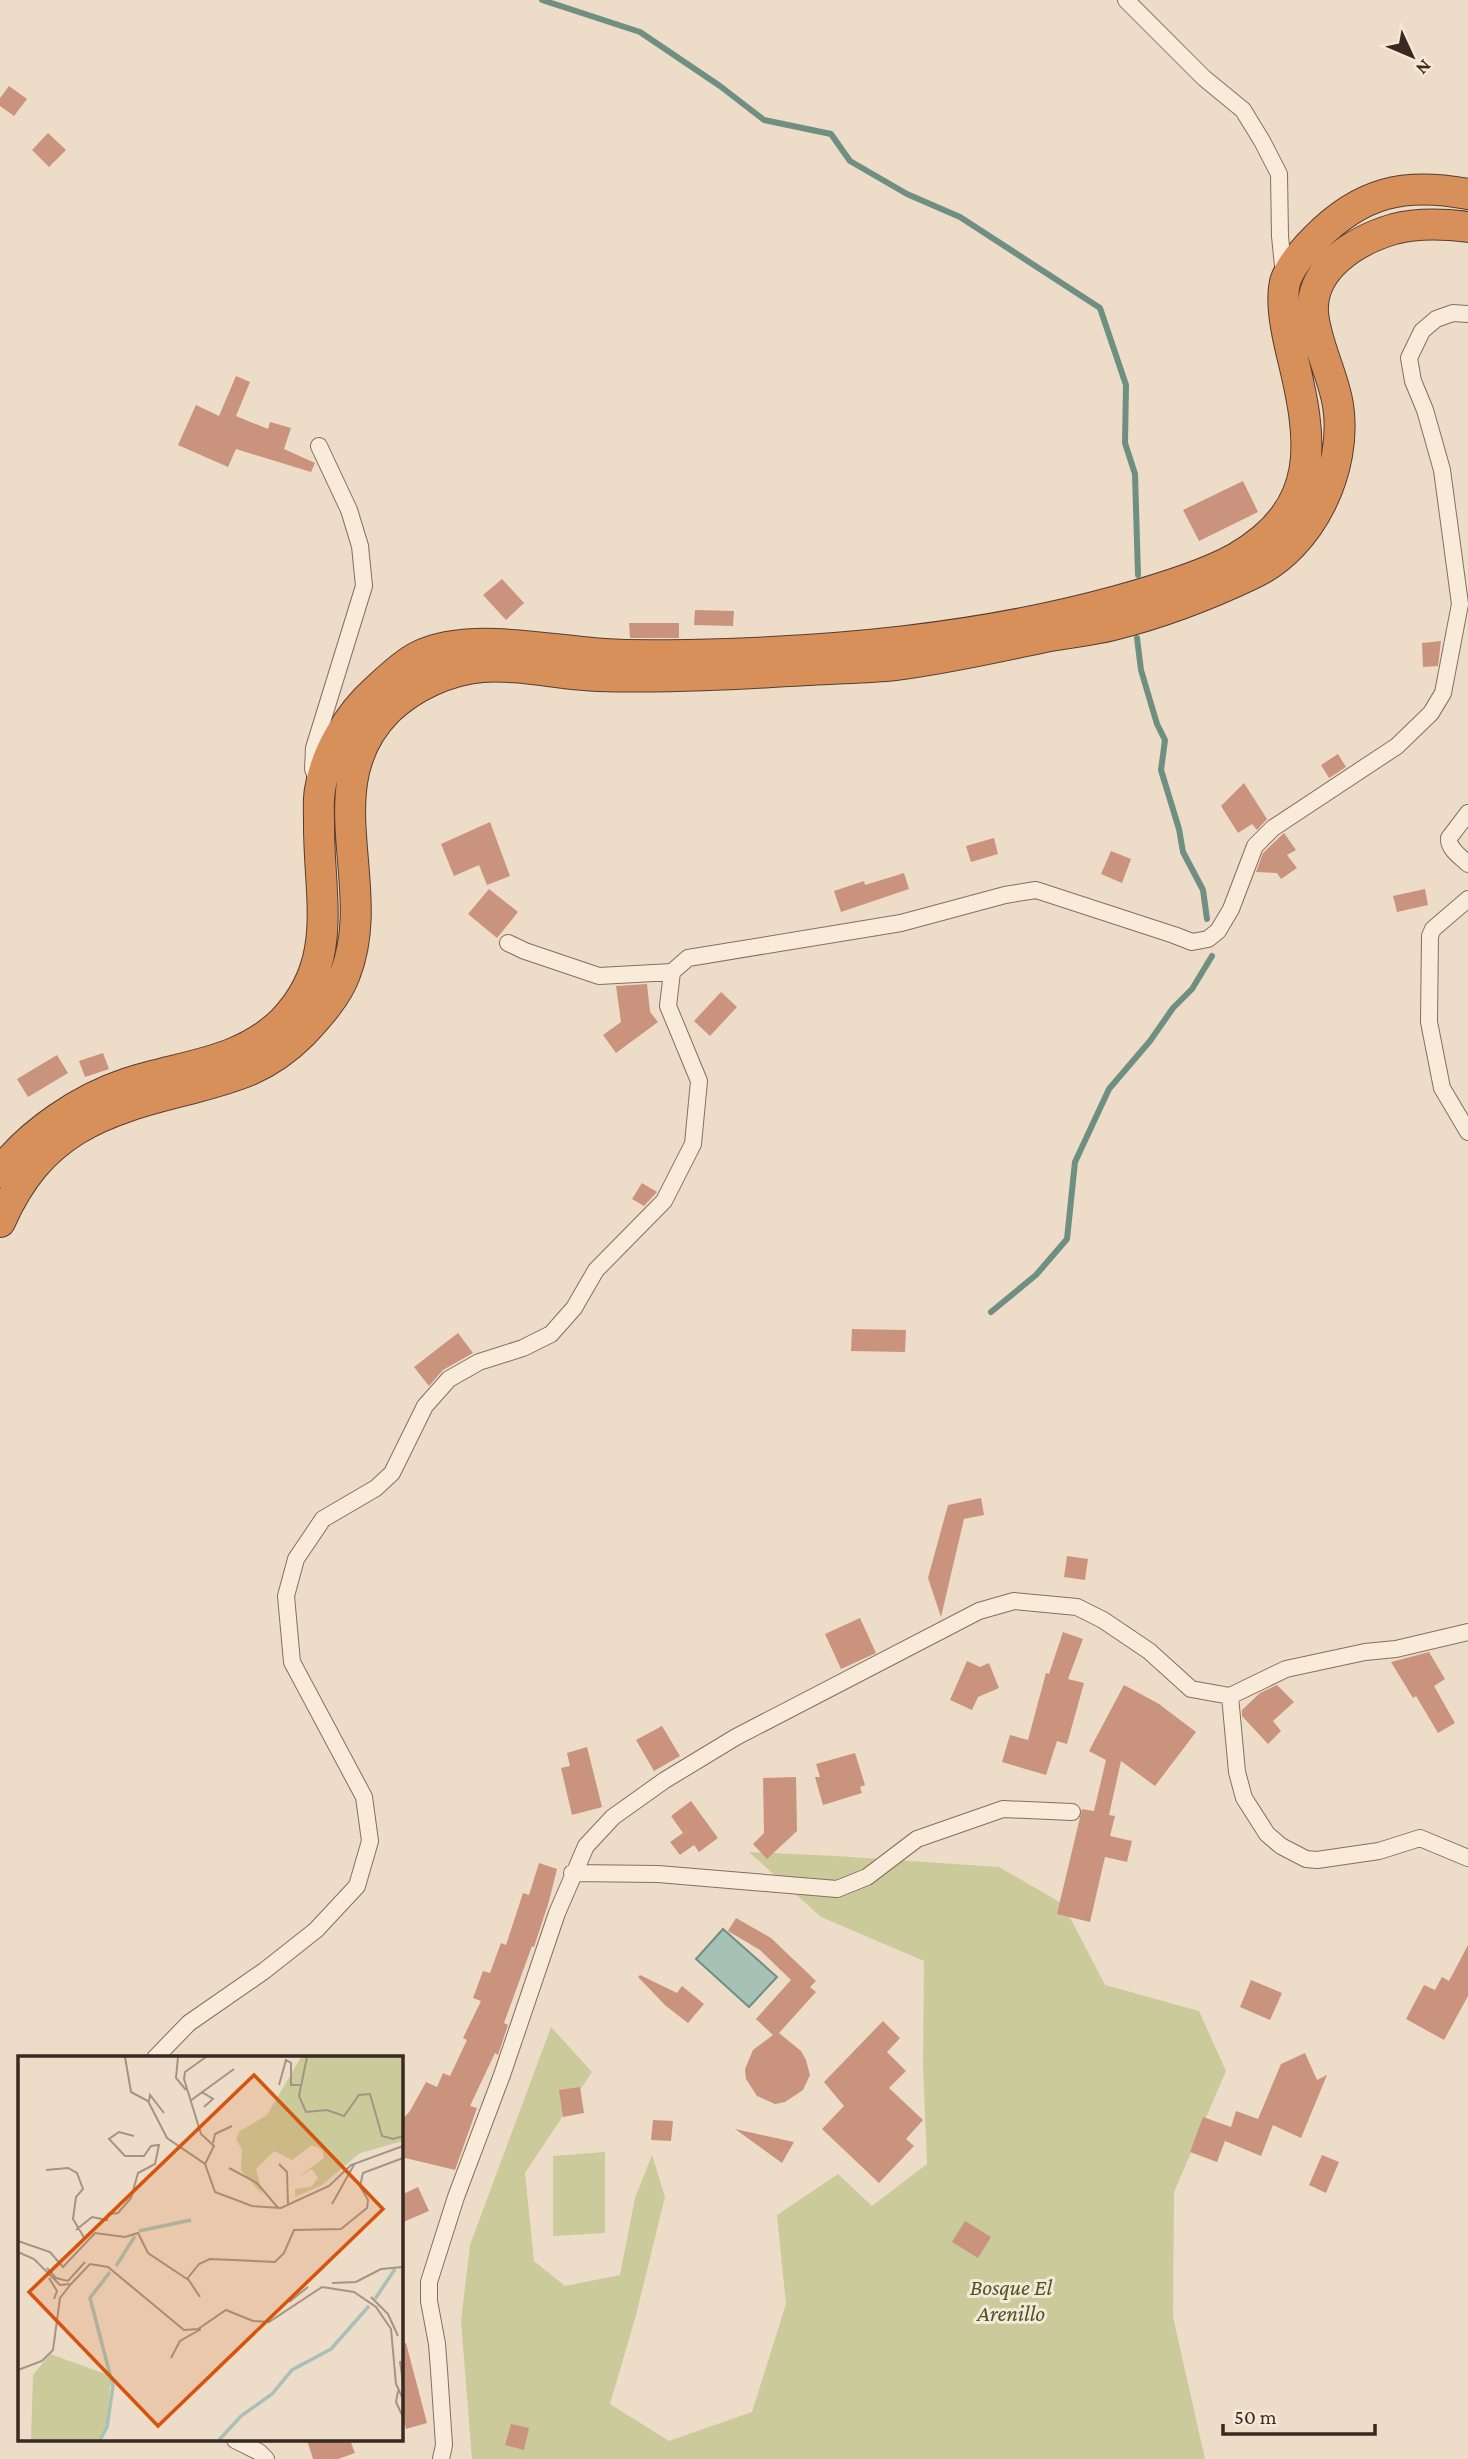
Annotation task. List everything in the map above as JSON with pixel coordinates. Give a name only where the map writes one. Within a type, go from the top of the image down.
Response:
[{"type":"highway","points":[[0,1172],[34,1136],[77,1108],[125,1084],[207,1064],[233,1054],[257,1042],[288,1016],[316,970],[322,944],[318,856],[320,789],[331,752],[370,695],[419,656],[449,648],[485,644],[535,645],[604,654],[688,655],[838,647],[934,636],[1038,621],[1095,607],[1175,583],[1235,558],[1274,530],[1296,501],[1307,468],[1306,432],[1299,382],[1285,326],[1285,283],[1298,257],[1339,216],[1359,203],[1388,192],[1439,189],[1468,194]]},
{"type":"highway","points":[[0,1222],[13,1193],[36,1162],[85,1122],[129,1105],[244,1073],[266,1062],[299,1037],[328,1004],[345,975],[353,943],[355,910],[349,811],[351,777],[365,742],[387,711],[418,687],[452,672],[486,666],[595,676],[714,676],[890,665],[963,655],[1110,626],[1198,598],[1261,570],[1299,540],[1322,500],[1335,463],[1339,435],[1338,405],[1322,354],[1313,310],[1319,280],[1339,256],[1368,238],[1399,227],[1468,227]]},
{"type":"street","points":[[1126,0],[1204,78],[1244,110],[1262,141],[1279,174],[1280,236],[1285,283]]},
{"type":"street","points":[[508,943],[599,976],[672,972],[688,958],[901,923],[1005,895],[1036,890],[1174,934],[1192,943],[1208,939],[1218,931],[1225,920],[1255,846],[1273,828],[1397,746],[1431,713],[1443,693],[1464,604],[1442,470],[1425,410],[1413,382],[1409,358],[1422,331],[1436,320],[1453,313],[1468,314]]},
{"type":"street","points":[[319,446],[349,510],[360,545],[364,586],[314,748],[313,769],[320,789]]},
{"type":"street","points":[[1468,813],[1449,842],[1452,849],[1468,864]]},
{"type":"street","points":[[1468,899],[1433,929],[1430,936],[1429,1022],[1442,1088],[1468,1132]]},
{"type":"street","points":[[157,2056],[189,2023],[264,1971],[316,1930],[357,1886],[370,1841],[364,1797],[292,1662],[286,1596],[296,1559],[323,1519],[376,1488],[392,1473],[425,1406],[449,1379],[479,1362],[496,1359],[551,1334],[574,1308],[596,1270],[664,1201],[693,1144],[699,1081],[668,1006],[672,972]]},
{"type":"street","points":[[441,2459],[444,2445],[440,2383],[429,2282],[572,1873],[586,1846],[613,1817],[665,1780],[736,1737],[979,1611],[1014,1601],[1077,1607],[1103,1620],[1149,1651],[1191,1689],[1230,1696],[1286,1669],[1365,1652],[1396,1649],[1468,1632]]},
{"type":"street","points":[[1230,1696],[1237,1772],[1244,1798],[1267,1834],[1281,1846],[1306,1859],[1317,1860],[1379,1851],[1420,1838],[1468,1858]]},
{"type":"street","points":[[572,1873],[658,1874],[837,1889],[867,1877],[917,1839],[1003,1809],[1072,1812]]},
{"type":"street","points":[[239,2442],[267,2459]]},
{"type":"green space","name":"Bosque El Arenillo","points":[[749,1852],[999,1867],[1063,1904],[1105,1985],[1199,2011],[1226,2071],[1174,2192],[1173,2317],[1205,2459],[472,2459],[461,2321],[470,2245],[551,2027],[592,2072],[525,2173],[534,2261],[565,2286],[620,2275],[635,2198],[652,2155],[665,2197],[636,2315],[610,2404],[669,2441],[752,2412],[786,2304],[777,2215],[838,2174],[872,2206],[927,2164],[923,2065],[924,1961],[821,1917]]},
{"type":"green space","points":[[605,2152],[605,2233],[553,2236],[553,2156]]},
{"type":"shaded area","points":[[723,1929],[777,1977],[749,2007],[696,1959]]},
{"type":"building","points":[[9,86],[27,99],[14,116],[0,106],[0,98]]},
{"type":"building","points":[[48,133],[66,150],[49,167],[32,150]]},
{"type":"building","points":[[236,376],[250,382],[236,416],[268,429],[270,422],[291,428],[284,449],[315,463],[311,472],[236,449],[228,467],[178,445],[196,405],[219,416]]},
{"type":"building","points":[[1243,481],[1258,512],[1199,541],[1183,510]]},
{"type":"building","points":[[502,579],[524,603],[506,620],[483,595]]},
{"type":"building","points":[[695,610],[734,611],[733,626],[694,625]]},
{"type":"building","points":[[629,623],[679,623],[679,638],[630,638]]},
{"type":"building","points":[[1441,641],[1438,666],[1423,667],[1422,643]]},
{"type":"building","points":[[1338,754],[1346,767],[1329,778],[1321,765]]},
{"type":"building","points":[[1244,783],[1267,819],[1257,830],[1252,824],[1238,833],[1221,806]]},
{"type":"building","points":[[490,822],[510,876],[487,885],[479,865],[454,876],[441,844]]},
{"type":"building","points":[[1284,833],[1296,850],[1287,855],[1297,868],[1281,879],[1277,873],[1256,872],[1263,853]]},
{"type":"building","points":[[994,838],[998,854],[971,862],[966,846]]},
{"type":"building","points":[[1111,851],[1131,859],[1122,883],[1101,874]]},
{"type":"building","points":[[904,873],[909,889],[841,912],[834,891],[864,881],[865,885]]},
{"type":"building","points":[[489,889],[518,912],[497,938],[468,914]]},
{"type":"building","points":[[1425,889],[1428,905],[1397,912],[1393,896]]},
{"type":"building","points":[[647,984],[650,1012],[658,1022],[616,1053],[603,1035],[621,1022],[616,986]]},
{"type":"building","points":[[721,992],[737,1007],[710,1036],[694,1021]]},
{"type":"building","points":[[103,1053],[109,1069],[85,1077],[79,1061]]},
{"type":"building","points":[[57,1055],[68,1073],[28,1097],[17,1079]]},
{"type":"building","points":[[642,1183],[657,1192],[644,1206],[632,1199]]},
{"type":"building","points":[[852,1329],[906,1330],[905,1352],[851,1351]]},
{"type":"building","points":[[458,1333],[473,1353],[443,1370],[429,1386],[414,1367]]},
{"type":"building","points":[[981,1498],[984,1515],[964,1519],[941,1617],[928,1578],[948,1505]]},
{"type":"building","points":[[1067,1556],[1088,1559],[1085,1580],[1064,1577]]},
{"type":"building","points":[[860,1618],[876,1653],[841,1669],[825,1634]]},
{"type":"building","points":[[1063,1632],[1083,1639],[1068,1679],[1084,1683],[1067,1744],[1057,1741],[1046,1775],[1002,1762],[1010,1735],[1028,1740],[1046,1673],[1049,1674]]},
{"type":"building","points":[[1429,1652],[1445,1679],[1434,1686],[1455,1723],[1438,1733],[1391,1662]]},
{"type":"building","points":[[967,1661],[980,1667],[989,1663],[999,1688],[978,1697],[972,1710],[950,1700]]},
{"type":"building","points":[[1124,1685],[1159,1704],[1196,1732],[1155,1786],[1121,1761],[1109,1815],[1115,1816],[1110,1836],[1132,1841],[1127,1862],[1105,1857],[1090,1922],[1057,1914],[1082,1809],[1094,1811],[1106,1760],[1089,1751]]},
{"type":"building","points":[[1277,1685],[1294,1702],[1273,1721],[1281,1731],[1268,1744],[1242,1716],[1242,1710],[1260,1693]]},
{"type":"building","points":[[662,1726],[680,1756],[654,1771],[636,1740]]},
{"type":"building","points":[[587,1747],[602,1807],[572,1815],[561,1768],[570,1766],[567,1753]]},
{"type":"building","points":[[855,1753],[865,1785],[860,1787],[862,1793],[823,1805],[815,1777],[820,1777],[816,1764]]},
{"type":"building","points":[[796,1777],[797,1831],[767,1859],[753,1844],[764,1833],[763,1778]]},
{"type":"building","points":[[691,1801],[718,1838],[699,1852],[694,1845],[680,1855],[670,1842],[683,1833],[671,1816]]},
{"type":"building","points":[[539,1863],[557,1869],[534,1947],[532,1946],[504,2023],[508,2025],[498,2055],[495,2053],[470,2106],[477,2108],[455,2170],[402,2157],[402,2120],[426,2082],[437,2087],[443,2073],[450,2076],[467,2040],[463,2038],[481,2001],[473,1998],[483,1971],[490,1973],[501,1943],[506,1945],[523,1893],[529,1895]]},
{"type":"building","points":[[736,1918],[771,1938],[816,1981],[810,1987],[816,1992],[779,2033],[801,2051],[810,2075],[803,2090],[785,2102],[775,2104],[757,2096],[746,2079],[745,2069],[753,2050],[773,2035],[756,2019],[791,1980],[760,1950],[728,1931]]},
{"type":"building","points":[[1468,1945],[1468,1996],[1444,2040],[1406,2019],[1424,1985],[1435,1990],[1442,1977],[1449,1981]]},
{"type":"building","points":[[640,1975],[677,1993],[682,1986],[704,2004],[688,2023],[666,2006],[638,1977]]},
{"type":"building","points":[[1251,1980],[1282,1993],[1270,2020],[1240,2007]]},
{"type":"building","points":[[883,2021],[900,2038],[887,2052],[906,2071],[889,2088],[923,2120],[906,2139],[914,2146],[879,2183],[822,2129],[844,2106],[824,2082]]},
{"type":"building","points":[[1305,2053],[1317,2080],[1327,2075],[1301,2138],[1273,2125],[1261,2156],[1225,2141],[1217,2162],[1190,2152],[1203,2117],[1231,2127],[1236,2111],[1258,2119],[1281,2064]]},
{"type":"building","points":[[580,2087],[584,2113],[563,2117],[559,2090]]},
{"type":"building","points":[[653,2120],[673,2121],[671,2141],[651,2140]]},
{"type":"building","points":[[735,2129],[794,2142],[782,2163]]},
{"type":"building","points":[[1322,2155],[1339,2162],[1326,2193],[1309,2185]]},
{"type":"building","points":[[418,2187],[429,2211],[402,2223],[402,2195]]},
{"type":"building","points":[[965,2221],[991,2237],[978,2258],[952,2242]]},
{"type":"building","points":[[406,2343],[427,2423],[406,2429],[402,2413],[402,2344]]},
{"type":"building","points":[[511,2424],[529,2428],[524,2450],[505,2445]]},
{"type":"building","points":[[308,2442],[351,2442],[355,2453],[338,2459],[313,2459]]},
{"type":"waterway","points":[[542,0],[640,32],[720,86],[764,120],[831,134],[850,161],[907,194],[960,217],[1100,308],[1126,385],[1125,443],[1135,474],[1138,575]]},
{"type":"waterway","points":[[1137,638],[1141,670],[1157,724],[1165,740],[1161,770],[1183,852],[1203,890],[1207,919]]},
{"type":"waterway","points":[[991,1312],[1036,1275],[1067,1239],[1075,1162],[1109,1089],[1150,1041],[1173,1008],[1192,989],[1212,956]]}]
